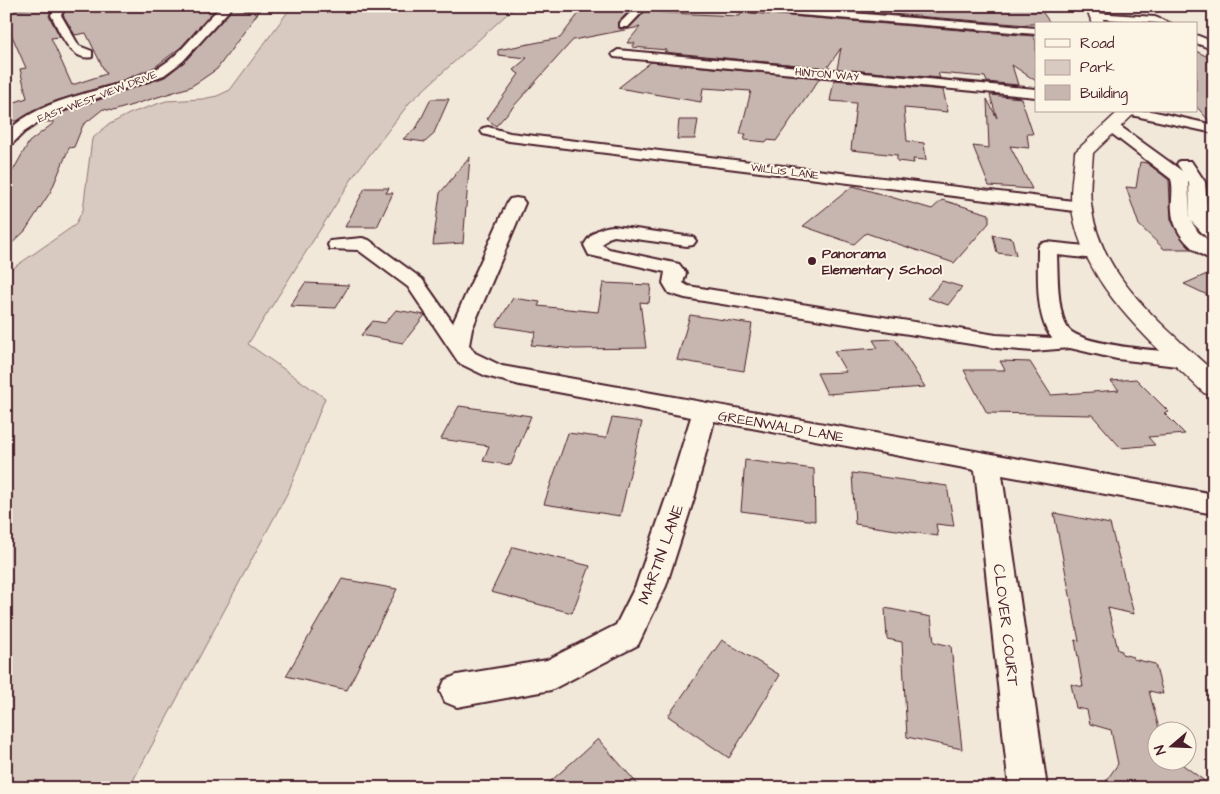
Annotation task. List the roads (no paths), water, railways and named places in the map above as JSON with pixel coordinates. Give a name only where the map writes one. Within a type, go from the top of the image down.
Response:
[{"type":"main road","points":[[1123,117],[1084,152],[1082,207],[1094,253],[1101,267],[1123,296],[1214,387]]},
{"type":"street","points":[[61,6],[57,10],[56,15],[75,48],[88,54]]},
{"type":"street","name":"EAST WEST VIEW DRIVE","points":[[6,142],[23,126],[42,115],[150,77],[170,66],[179,59],[215,17],[228,6]]},
{"type":"street","points":[[624,25],[643,6]]},
{"type":"street","points":[[724,6],[1035,30]]},
{"type":"street","points":[[1095,15],[1161,22]]},
{"type":"street","points":[[1198,37],[1214,37]]},
{"type":"street","points":[[1198,38],[1214,47]]},
{"type":"street","name":"HINTON WAY","points":[[618,54],[1035,93]]},
{"type":"street","points":[[1123,117],[1214,128]]},
{"type":"street","points":[[1123,117],[1144,132]]},
{"type":"street","points":[[1123,117],[1178,176],[1181,181],[1179,205],[1182,226],[1187,234],[1214,254]]},
{"type":"street","name":"WILLIS LANE","points":[[488,131],[509,137],[1082,207]]},
{"type":"street","points":[[1158,142],[1184,163],[1196,182],[1199,220],[1214,235]]},
{"type":"street","points":[[458,345],[461,329],[516,203]]},
{"type":"street","points":[[687,241],[614,231],[598,235],[593,245],[596,251],[604,254],[672,268],[676,273],[673,283],[676,288],[686,292],[978,338],[1031,344],[1054,345],[1069,342],[1088,347],[1186,360]]},
{"type":"street","name":"GREENWALD LANE","points":[[337,245],[362,244],[415,283],[467,358],[502,373],[704,412],[987,461],[1214,504]]},
{"type":"street","points":[[1069,342],[1058,332],[1050,297],[1047,248],[1094,253]]},
{"type":"street","name":"MARTIN LANE","points":[[457,691],[551,674],[628,635],[651,586],[681,495],[704,412]]},
{"type":"street","name":"CLOVER COURT","points":[[987,461],[1028,788]]},
{"type":"place","name":"Panorama Elementary School","points":[[812,261]]}]
